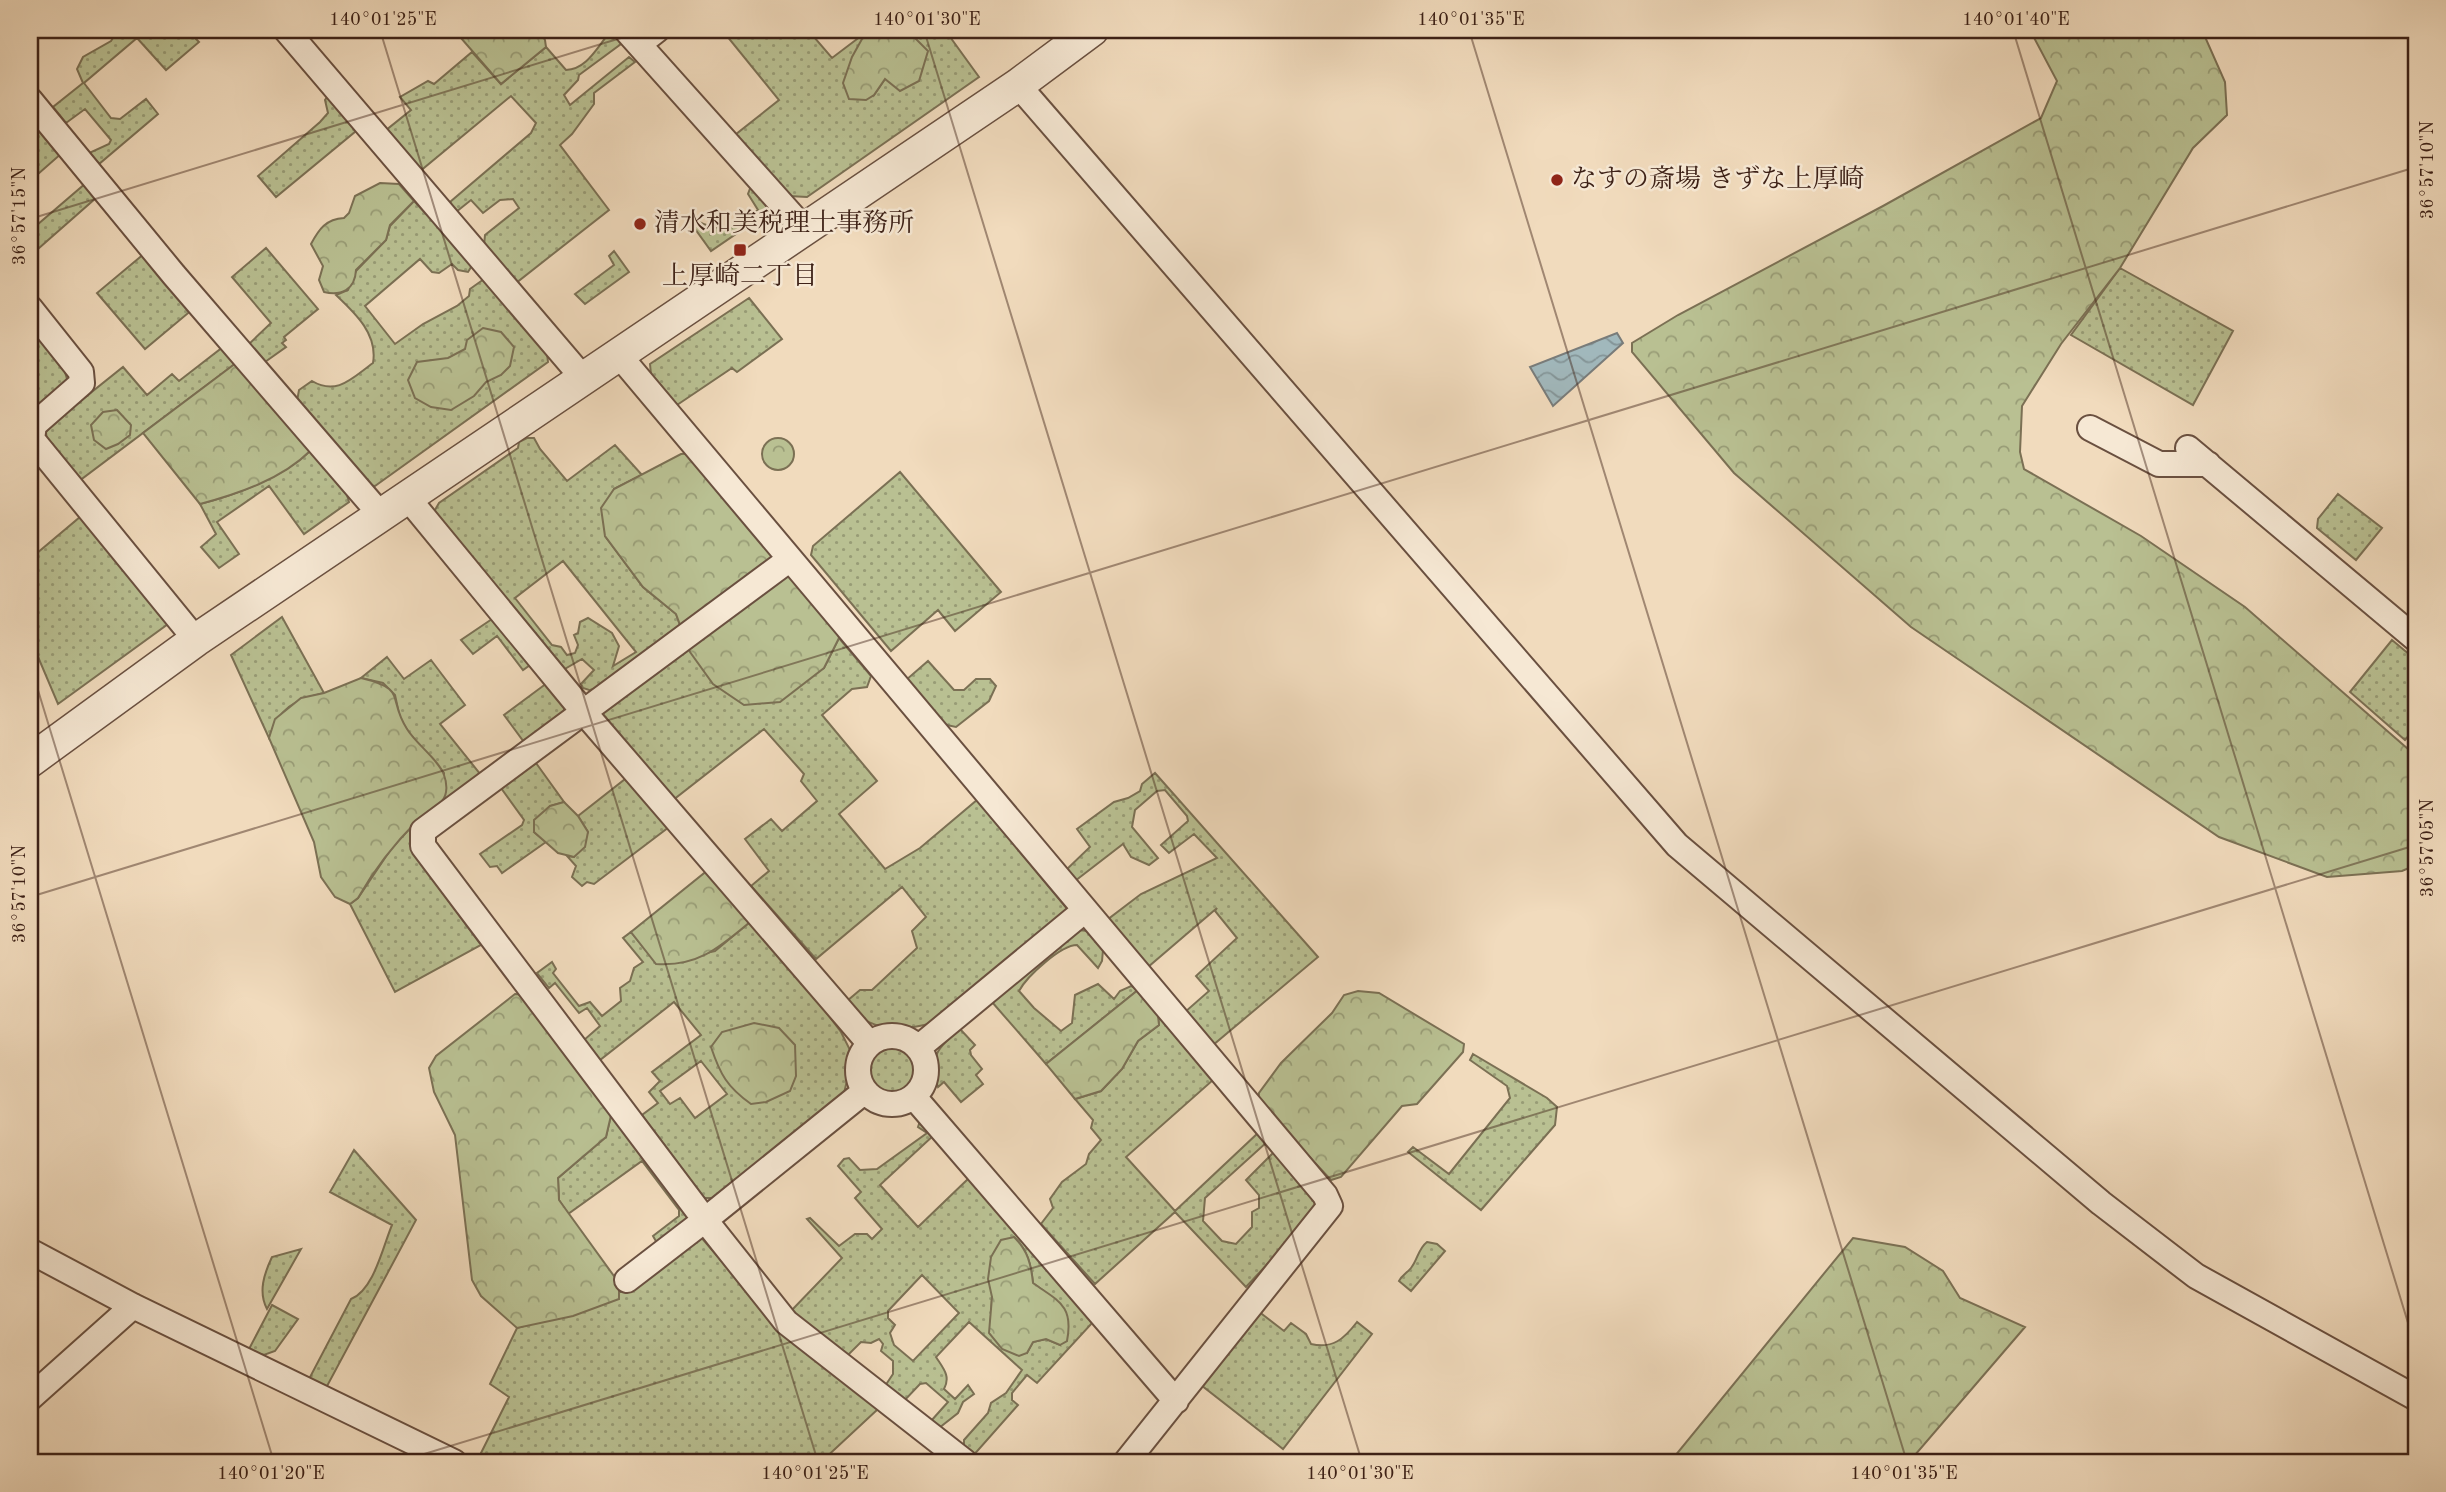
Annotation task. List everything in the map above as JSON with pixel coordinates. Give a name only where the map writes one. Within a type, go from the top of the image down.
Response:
[{"type":"street","points":[[286,30],[583,378]]},
{"type":"street","points":[[30,761],[196,640],[1018,85],[1093,30]]},
{"type":"street","points":[[641,34],[804,229]]},
{"type":"street","points":[[1018,85],[1677,845],[2101,1203],[2196,1276],[2416,1398]]},
{"type":"street","points":[[30,100],[174,275],[382,515]]},
{"type":"street","points":[[30,308],[81,372],[82,383],[34,425],[32,439],[196,640]]},
{"type":"street","points":[[618,354],[1325,1195],[1330,1206],[1126,1462]]},
{"type":"street","points":[[2090,428],[2159,464],[2208,464]]},
{"type":"street","points":[[2188,448],[2416,639]]},
{"type":"street","points":[[407,497],[583,711],[870,1044]]},
{"type":"street","points":[[790,559],[423,831],[423,846],[705,1220],[786,1322],[965,1462]]},
{"type":"street","points":[[918,1048],[1084,911]]},
{"type":"street","points":[[890,1036],[900,1037],[918,1048],[926,1068],[921,1089],[914,1097],[904,1103],[891,1105],[879,1103],[864,1091],[857,1076],[857,1064],[870,1044],[879,1038],[890,1036]]},
{"type":"street","points":[[627,1280],[864,1091]]},
{"type":"street","points":[[914,1097],[1176,1401]]},
{"type":"street","points":[[30,1251],[133,1306],[454,1462]]},
{"type":"street","points":[[30,1398],[133,1306]]},
{"type":"green space","points":[[118,30],[187,30],[199,42],[166,70],[137,38],[84,83],[111,118],[120,119],[146,99],[158,114],[99,164],[89,153],[109,144],[111,140],[85,109],[66,123],[53,107],[83,83],[77,69],[83,57],[111,41]]},
{"type":"green space","points":[[454,30],[539,30],[546,47],[501,84]]},
{"type":"green space","points":[[722,30],[808,30],[832,58],[869,30],[877,30],[862,39],[874,95],[908,32],[900,30],[945,30],[979,77],[807,197],[789,196],[735,135],[779,100]]},
{"type":"green space","points":[[877,30],[908,31],[928,51],[919,81],[900,91],[885,79],[874,95],[866,100],[849,99],[843,83],[852,57],[862,39]]},
{"type":"green space","points":[[2030,30],[2202,30],[2225,82],[2227,115],[2193,148],[2120,268],[2061,344],[2022,406],[2020,452],[2024,469],[2141,536],[2245,607],[2416,756],[2416,865],[2402,871],[2327,877],[2219,837],[1911,627],[1734,473],[1632,352],[1632,343],[1678,315],[2041,118],[2057,81]]},
{"type":"green space","points":[[611,31],[621,44],[579,75],[578,80],[564,95],[570,105],[629,57],[635,62],[594,93],[594,104],[572,134],[560,145],[609,210],[516,283],[484,246],[485,235],[519,208],[513,199],[500,200],[483,213],[471,200],[456,212],[450,202],[531,133],[536,123],[511,96],[419,172],[385,131],[411,110],[400,97],[428,81],[434,84],[472,52],[501,84],[546,47],[566,70],[574,69],[592,55]]},
{"type":"green space","points":[[328,96],[356,131],[276,197],[258,176],[328,113],[325,100]]},
{"type":"green space","points":[[30,116],[62,153],[30,181]]},
{"type":"green space","points":[[86,183],[97,197],[30,256],[30,231]]},
{"type":"green space","points":[[380,183],[399,184],[414,201],[390,225],[386,240],[356,270],[350,287],[336,293],[324,292],[319,280],[323,266],[311,244],[324,226],[332,220],[344,218],[349,213],[355,196]]},
{"type":"green space","points":[[751,186],[771,210],[711,251],[693,226],[699,222],[708,226],[730,226],[758,210],[748,194]]},
{"type":"green space","points":[[414,201],[473,264],[468,272],[458,270],[452,264],[439,273],[432,272],[420,259],[365,306],[395,344],[423,324],[457,306],[469,296],[470,289],[484,279],[547,354],[548,362],[375,486],[366,485],[297,401],[299,390],[312,381],[329,387],[337,386],[373,363],[372,343],[364,325],[336,295],[348,290],[356,271],[386,240],[390,226]]},
{"type":"green space","points":[[266,248],[318,309],[284,337],[286,340],[282,343],[286,347],[265,362],[249,344],[271,323],[232,277]]},
{"type":"green space","points":[[614,251],[629,272],[585,304],[575,294],[614,265],[609,256]]},
{"type":"green space","points":[[145,253],[193,309],[145,349],[97,293]]},
{"type":"green space","points":[[2120,268],[2233,331],[2193,405],[2071,335]]},
{"type":"green space","points":[[749,298],[782,339],[737,372],[732,368],[677,405],[651,374],[650,364]]},
{"type":"green space","points":[[30,327],[65,372],[67,379],[64,385],[30,412]]},
{"type":"green space","points":[[483,328],[501,332],[514,347],[510,366],[501,375],[486,382],[474,396],[451,410],[431,407],[415,398],[408,380],[417,362],[448,358],[465,349],[467,340]]},
{"type":"green space","points":[[223,347],[236,363],[79,481],[47,442],[46,432],[53,423],[123,367],[147,395],[172,374],[179,381]]},
{"type":"green space","points":[[236,363],[310,451],[273,477],[244,490],[200,504],[143,433]]},
{"type":"green space","points":[[117,410],[131,425],[130,435],[106,449],[94,440],[91,425],[103,412]]},
{"type":"green space","points":[[534,438],[567,481],[615,445],[642,475],[614,489],[605,536],[643,587],[676,614],[681,628],[592,691],[583,688],[581,684],[594,670],[582,659],[563,670],[436,517],[435,510],[439,503],[518,448],[519,442]],"holes":[[[563,561],[636,652],[613,666],[619,646],[612,633],[588,618],[580,622],[578,633],[574,635],[578,645],[575,653],[567,655],[561,647],[552,645],[515,598]]]},
{"type":"green space","points":[[778,438],[790,442],[794,454],[790,466],[778,470],[766,466],[762,454],[766,442]]},
{"type":"green space","points":[[310,451],[347,495],[349,502],[304,534],[269,486],[217,522],[239,554],[219,568],[201,547],[216,534],[200,504],[229,496],[273,477]]},
{"type":"green space","points":[[695,453],[834,618],[839,638],[824,668],[780,702],[744,705],[713,684],[690,652],[676,614],[643,587],[605,536],[601,508],[614,489],[681,454]]},
{"type":"green space","points":[[900,472],[1001,592],[955,631],[938,610],[891,651],[811,555],[813,546]]},
{"type":"green space","points":[[2338,494],[2382,528],[2356,560],[2317,528],[2318,519]]},
{"type":"green space","points":[[80,517],[168,624],[58,704],[30,638],[30,559]]},
{"type":"green space","points":[[282,617],[324,693],[289,707],[278,719],[269,738],[231,655]]},
{"type":"green space","points":[[492,619],[530,665],[523,670],[497,636],[473,654],[461,640]]},
{"type":"green space","points":[[839,638],[871,676],[867,687],[852,689],[822,715],[877,781],[839,814],[885,869],[920,848],[977,800],[1069,911],[932,1023],[924,1025],[906,1028],[878,1026],[860,1016],[847,1001],[860,990],[872,990],[917,948],[912,931],[926,917],[902,887],[816,959],[751,886],[769,871],[745,839],[771,819],[782,831],[817,801],[801,781],[804,774],[764,729],[673,800],[601,712],[687,646],[824,668]]},
{"type":"green space","points":[[2392,640],[2416,660],[2416,727],[2405,740],[2350,692]]},
{"type":"green space","points":[[387,657],[404,679],[431,660],[465,705],[440,724],[481,775],[442,802],[444,773],[409,733],[400,718],[395,695],[383,683],[361,678]]},
{"type":"green space","points":[[928,661],[954,690],[964,690],[976,679],[990,679],[996,686],[989,701],[956,727],[942,724],[906,680]]},
{"type":"green space","points":[[361,678],[376,682],[391,691],[407,729],[441,769],[446,788],[440,804],[417,821],[400,839],[358,898],[350,904],[335,897],[321,877],[314,842],[269,738],[275,719],[301,698],[324,693]]},
{"type":"green space","points":[[547,683],[564,703],[564,714],[524,742],[504,715]]},
{"type":"green space","points":[[536,763],[564,802],[550,806],[534,832],[546,842],[502,873],[497,866],[490,867],[480,854],[522,825],[524,820],[501,788]]},
{"type":"green space","points":[[1155,773],[1318,957],[1213,1045],[1185,1012],[1209,991],[1196,976],[1237,938],[1215,911],[1217,908],[1148,967],[1107,920],[1141,894],[1217,858],[1194,834],[1169,853],[1161,845],[1188,821],[1187,816],[1165,790],[1157,791],[1135,810],[1132,827],[1158,858],[1149,865],[1131,857],[1123,844],[1075,881],[1065,871],[1090,847],[1077,829],[1114,802],[1140,791],[1142,784]]},
{"type":"green space","points":[[629,776],[669,827],[594,884],[587,882],[582,886],[572,877],[576,866],[567,856],[574,857],[588,832],[578,816]]},
{"type":"green space","points":[[564,802],[578,816],[588,832],[585,847],[574,857],[558,853],[534,832],[534,820],[550,806]]},
{"type":"green space","points":[[411,827],[413,848],[423,866],[481,945],[395,992],[350,904],[358,898],[391,849]]},
{"type":"green space","points":[[708,870],[750,922],[718,947],[696,959],[656,964],[631,932]]},
{"type":"green space","points":[[750,922],[805,984],[841,1032],[853,1056],[844,1093],[718,1198],[704,1198],[642,1115],[658,1103],[649,1092],[660,1081],[652,1072],[701,1035],[674,1002],[600,1060],[584,1040],[600,1026],[587,1008],[579,1013],[555,983],[549,988],[537,973],[552,962],[556,969],[553,973],[579,1006],[590,1002],[602,1016],[621,1001],[620,988],[630,981],[634,968],[643,962],[623,938],[631,932],[657,964],[715,951]],"holes":[[[701,1061],[727,1094],[695,1118],[680,1098],[670,1104],[660,1091]]]},
{"type":"green space","points":[[1078,930],[1088,931],[1103,950],[1102,961],[1098,968],[1077,945],[1062,950],[1037,970],[1019,991],[1034,1008],[1061,1031],[1072,1023],[1075,995],[1098,984],[1114,999],[1120,991],[1131,986],[1138,990],[1046,1064],[992,1002]]},
{"type":"green space","points":[[1138,990],[1158,1016],[1159,1025],[1138,1041],[1122,1069],[1101,1091],[1075,1099],[1046,1064]]},
{"type":"green space","points":[[1358,991],[1379,993],[1464,1044],[1463,1052],[1417,1104],[1402,1106],[1341,1177],[1331,1180],[1258,1102],[1259,1093],[1281,1063],[1332,1013],[1344,995]]},
{"type":"green space","points":[[515,994],[525,995],[612,1111],[606,1137],[558,1178],[559,1200],[619,1283],[619,1299],[573,1316],[517,1328],[481,1296],[472,1280],[455,1135],[434,1092],[429,1068],[436,1056]]},
{"type":"green space","points":[[1158,1016],[1213,1080],[1126,1157],[1175,1211],[1258,1133],[1267,1142],[1205,1198],[1203,1221],[1222,1241],[1236,1244],[1252,1227],[1252,1212],[1259,1208],[1259,1195],[1246,1180],[1274,1152],[1311,1194],[1316,1207],[1312,1216],[1246,1287],[1175,1212],[1095,1284],[1041,1224],[1053,1208],[1050,1199],[1062,1182],[1086,1164],[1089,1154],[1101,1140],[1091,1128],[1093,1120],[1075,1099],[1101,1091],[1122,1069],[1138,1041],[1159,1025]]},
{"type":"green space","points":[[754,1023],[779,1028],[795,1045],[796,1076],[790,1091],[766,1102],[751,1104],[725,1079],[711,1047],[722,1032]]},
{"type":"green space","points":[[960,1029],[975,1045],[970,1050],[971,1055],[982,1069],[976,1075],[983,1084],[961,1102],[944,1082],[938,1087],[934,1068],[941,1047]]},
{"type":"green space","points":[[889,1044],[910,1053],[917,1069],[916,1078],[911,1085],[903,1092],[891,1096],[874,1090],[866,1076],[865,1068],[874,1051]]},
{"type":"green space","points":[[1473,1054],[1547,1098],[1557,1107],[1555,1125],[1481,1210],[1408,1152],[1413,1147],[1449,1174],[1510,1098],[1507,1086],[1470,1060]]},
{"type":"green space","points":[[612,1111],[687,1209],[687,1220],[657,1243],[653,1236],[679,1216],[679,1210],[642,1161],[568,1214],[559,1200],[558,1178],[606,1137]]},
{"type":"green space","points":[[920,1121],[935,1134],[880,1185],[918,1227],[969,1178],[1093,1322],[1037,1383],[1027,1375],[1012,1393],[1012,1400],[1018,1405],[972,1457],[964,1448],[964,1440],[988,1413],[991,1403],[1006,1393],[1022,1370],[969,1322],[936,1357],[946,1376],[944,1389],[955,1399],[968,1385],[974,1394],[963,1402],[958,1413],[939,1428],[931,1421],[948,1402],[926,1383],[920,1384],[904,1401],[885,1386],[893,1374],[893,1361],[881,1351],[883,1344],[879,1339],[871,1343],[861,1342],[847,1356],[791,1311],[842,1258],[807,1219],[810,1218],[839,1246],[855,1234],[867,1234],[872,1239],[882,1229],[855,1198],[861,1192],[838,1166],[844,1159],[849,1158],[860,1170],[877,1169],[927,1133],[918,1127]],"holes":[[[1014,1237],[1028,1258],[1033,1283],[1044,1291],[1060,1345],[1046,1339],[1033,1342],[1027,1353],[990,1333],[992,1297]],[[922,1275],[959,1313],[913,1361],[894,1345],[890,1333],[895,1325],[888,1318],[888,1311]]]},
{"type":"green space","points":[[354,1150],[416,1220],[326,1388],[309,1379],[351,1299],[366,1287],[372,1277],[392,1225],[330,1192]]},
{"type":"green space","points":[[700,1236],[778,1327],[878,1409],[821,1462],[477,1461],[509,1397],[490,1384],[517,1328],[577,1311],[625,1290]]},
{"type":"green space","points":[[1014,1237],[1028,1258],[1033,1283],[1062,1305],[1069,1329],[1067,1341],[1060,1345],[1046,1339],[1033,1342],[1027,1353],[1019,1356],[1002,1349],[989,1333],[992,1297],[988,1279],[991,1257],[1001,1240]]},
{"type":"green space","points":[[1853,1238],[1905,1247],[1943,1271],[1960,1298],[2025,1327],[1909,1462],[1670,1462]]},
{"type":"green space","points":[[1427,1242],[1437,1244],[1445,1251],[1411,1291],[1399,1281],[1411,1268]]},
{"type":"green space","points":[[301,1249],[267,1309],[263,1283],[272,1257]]},
{"type":"green space","points":[[272,1305],[298,1319],[275,1351],[261,1356],[248,1351]]},
{"type":"green space","points":[[1258,1311],[1284,1331],[1291,1323],[1306,1334],[1311,1344],[1332,1344],[1357,1322],[1372,1334],[1283,1449],[1201,1385]]},
{"type":"water","points":[[1617,333],[1623,343],[1553,406],[1530,367]]},
{"type":"place","name":"なすの斎場 きずな上厚崎","points":[[1557,180]]},
{"type":"place","name":"清水和美税理士事務所","points":[[640,224]]},
{"type":"place","name":"上厚崎二丁目","points":[[740,250]]}]
